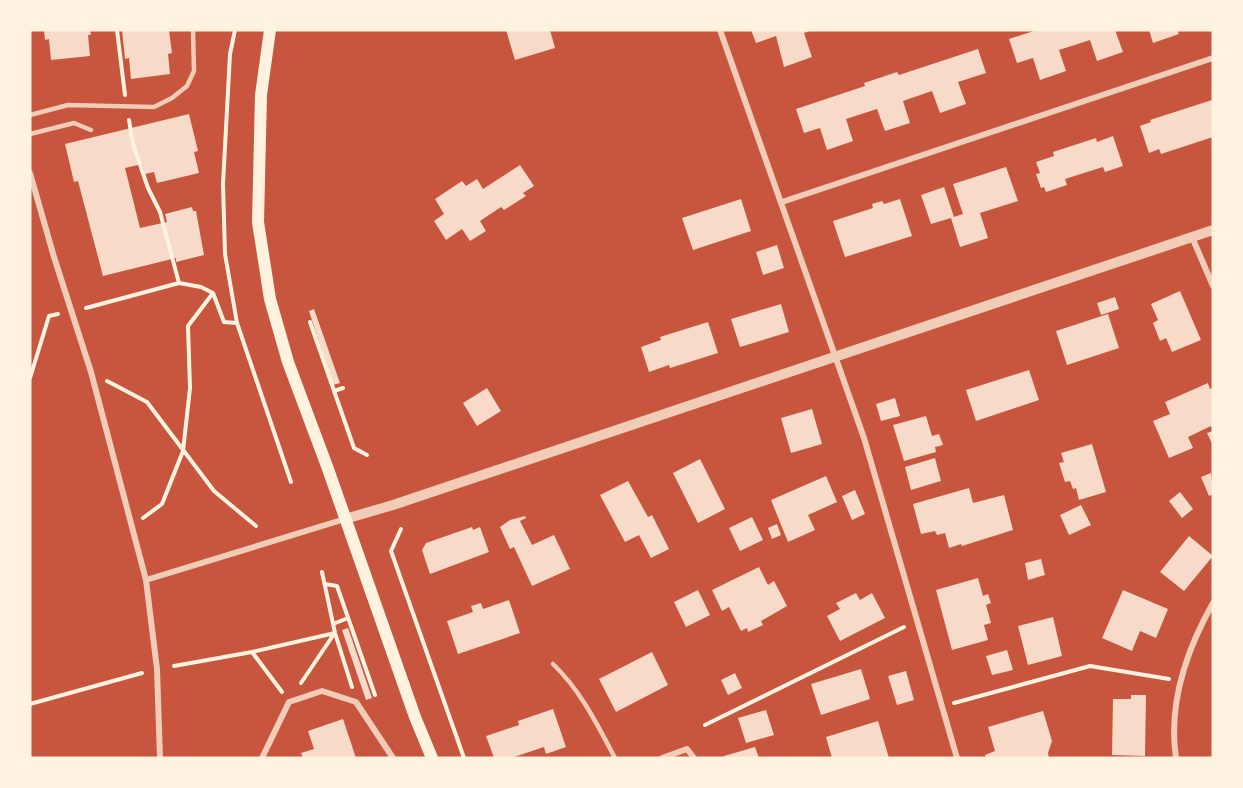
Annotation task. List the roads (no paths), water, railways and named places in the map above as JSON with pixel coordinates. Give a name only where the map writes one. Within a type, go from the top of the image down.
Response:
[{"type":"main road","points":[[270,30],[261,95],[258,140],[258,222],[270,299],[288,362],[415,717],[432,758]]},
{"type":"street","points":[[720,30],[864,438],[957,758]]},
{"type":"street","points":[[782,202],[1213,58]]},
{"type":"street","points":[[30,173],[91,372],[146,580],[158,669],[160,758]]},
{"type":"street","points":[[30,208],[39,207]]},
{"type":"street","points":[[146,580],[393,505],[1213,230]]},
{"type":"street","points":[[1192,237],[1213,286]]},
{"type":"street","points":[[1176,758],[1176,705],[1181,681],[1196,633],[1213,603]]},
{"type":"street","points":[[262,758],[288,702],[322,691],[356,702],[393,758]]},
{"type":"street","points":[[662,758],[687,748],[694,758]]},
{"type":"lane","points":[[30,116],[68,105],[154,106],[172,98],[187,86],[194,71],[193,30]]},
{"type":"lane","points":[[30,134],[74,123],[92,130]]},
{"type":"lane","points":[[553,664],[569,680],[593,716],[615,758]]}]
